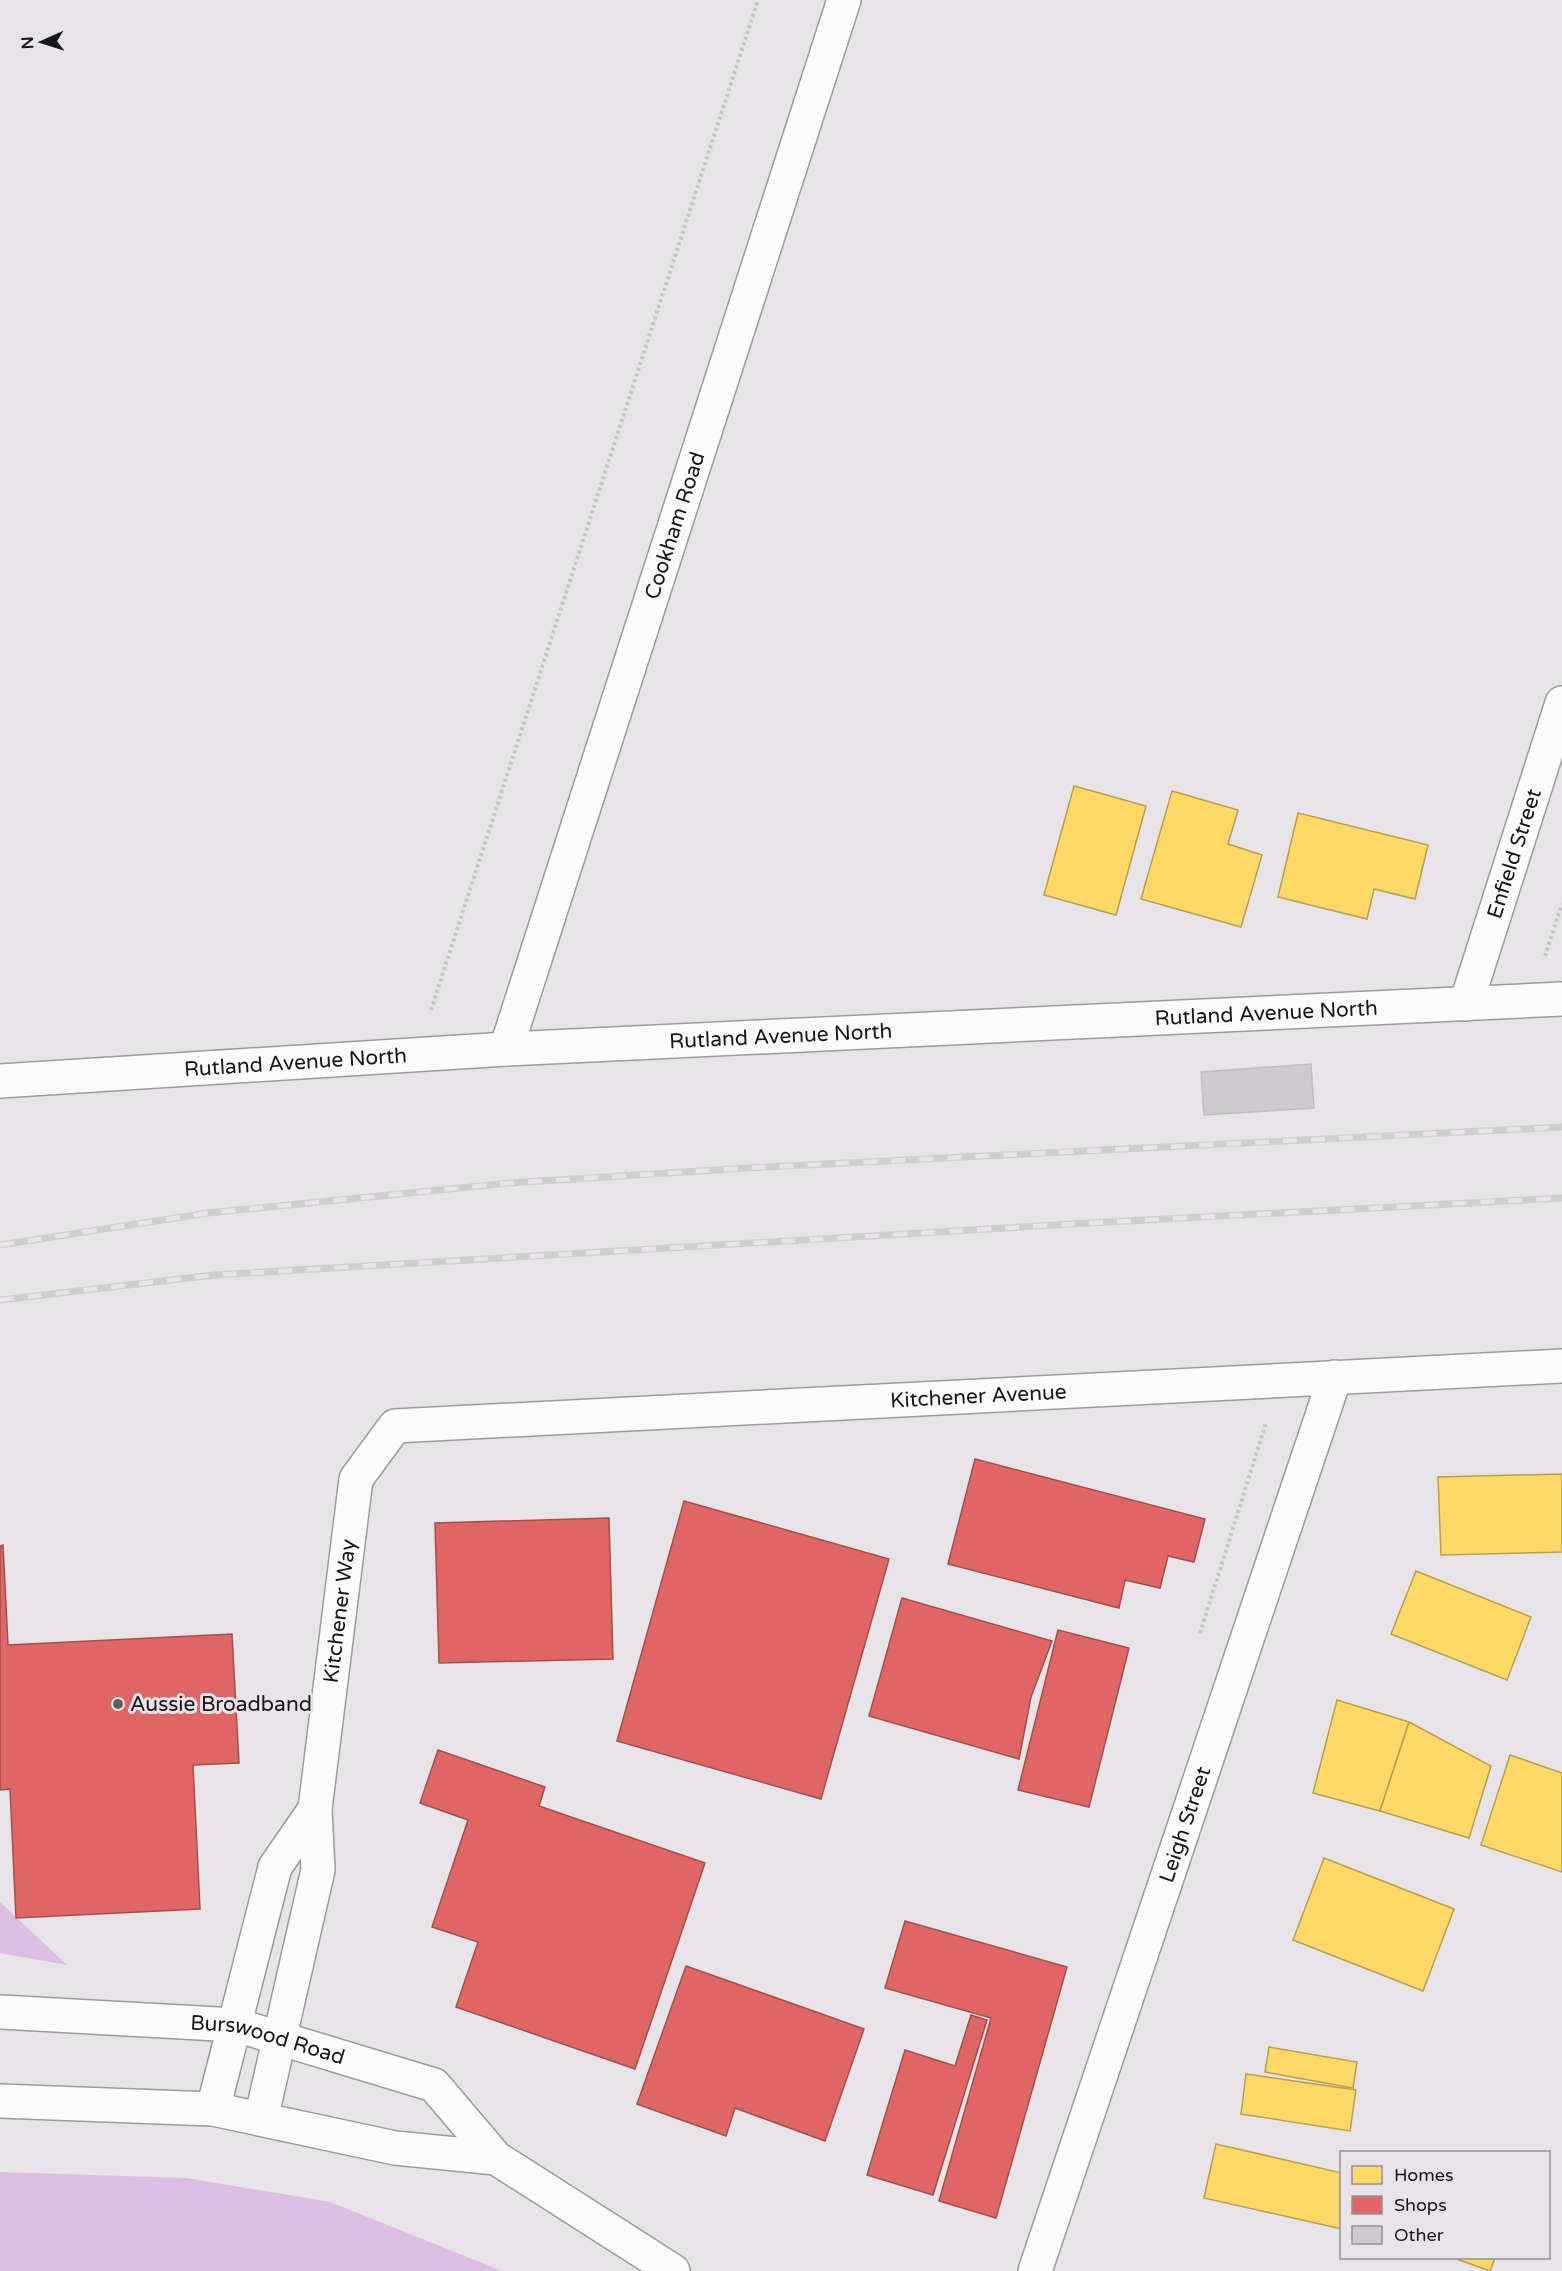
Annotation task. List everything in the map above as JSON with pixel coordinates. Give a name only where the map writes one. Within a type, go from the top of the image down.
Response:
[{"type":"street","name":"Cookham Road","points":[[506,1049],[844,0]]},
{"type":"street","name":"Enfield Street","points":[[1466,1004],[1562,703]]},
{"type":"street","name":"Rutland Avenue North","points":[[0,1081],[506,1049],[1562,999]]},
{"type":"street","name":"Kitchener Avenue","points":[[395,1426],[1562,1366]]},
{"type":"street","name":"Leigh Street","points":[[1035,2271],[1335,1377]]},
{"type":"street","name":"Kitchener Way","points":[[261,2119],[318,1870],[315,1809],[357,1479],[395,1426]]},
{"type":"street","name":"Kitchener Way","points":[[213,2109],[275,1867],[315,1809]]},
{"type":"street","name":"Burswood Road","points":[[0,2012],[236,2025],[434,2085],[496,2158],[673,2271]]},
{"type":"street","name":"Burswood Road","points":[[0,2101],[213,2109],[395,2148],[496,2158]]},
{"type":"path","points":[[416,1054],[758,0]]},
{"type":"path","points":[[1545,957],[1562,904]]},
{"type":"shaded area","points":[[0,1902],[67,1965],[0,1953]]},
{"type":"shaded area","points":[[0,2172],[186,2178],[330,2202],[502,2271],[0,2271]]},
{"type":"building: Homes","points":[[1074,786],[1146,806],[1116,915],[1044,895]]},
{"type":"building: Homes","points":[[1172,791],[1238,810],[1228,844],[1262,855],[1241,927],[1141,899]]},
{"type":"building: Homes","points":[[1298,813],[1428,845],[1415,899],[1374,889],[1367,919],[1278,897]]},
{"type":"building: Homes","points":[[1562,1474],[1562,1552],[1441,1555],[1438,1477]]},
{"type":"building: Homes","points":[[1416,1571],[1531,1617],[1507,1680],[1391,1634]]},
{"type":"building: Homes","points":[[1337,1700],[1409,1722],[1380,1811],[1313,1793]]},
{"type":"building: Homes","points":[[1409,1722],[1491,1766],[1469,1838],[1380,1811]]},
{"type":"building: Homes","points":[[1510,1755],[1562,1773],[1562,1872],[1481,1845]]},
{"type":"building: Homes","points":[[1324,1858],[1454,1909],[1423,1991],[1293,1940]]},
{"type":"building: Homes","points":[[1269,2047],[1357,2062],[1353,2088],[1265,2072]]},
{"type":"building: Homes","points":[[1246,2074],[1356,2090],[1350,2131],[1241,2114]]},
{"type":"building: Homes","points":[[1216,2144],[1340,2173],[1340,2229],[1204,2198]]},
{"type":"building: Homes","points":[[1457,2259],[1495,2259],[1490,2271]]},
{"type":"building: Shops","points":[[975,1459],[1205,1519],[1194,1562],[1168,1556],[1160,1588],[1125,1580],[1119,1608],[948,1564]]},
{"type":"building: Shops","points":[[684,1501],[889,1559],[821,1799],[617,1741]]},
{"type":"building: Shops","points":[[609,1518],[613,1659],[439,1663],[435,1523]]},
{"type":"building: Shops","name":"Aussie Broadband","points":[[3,1545],[8,1645],[232,1634],[239,1763],[193,1765],[200,1909],[16,1918],[10,1789],[0,1790],[0,1546]]},
{"type":"building: Shops","points":[[902,1598],[1052,1641],[1031,1697],[1019,1759],[869,1716]]},
{"type":"building: Shops","points":[[1058,1630],[1129,1648],[1089,1807],[1018,1790]]},
{"type":"building: Shops","points":[[438,1750],[545,1787],[539,1806],[705,1863],[635,2069],[456,2007],[478,1942],[432,1927],[468,1820],[420,1803]]},
{"type":"building: Shops","points":[[905,1921],[1067,1967],[996,2218],[939,2201],[991,2018],[885,1988]]},
{"type":"building: Shops","points":[[686,1966],[864,2029],[825,2141],[735,2108],[726,2136],[637,2104]]},
{"type":"building: Shops","points":[[971,2015],[987,2020],[933,2195],[867,2175],[905,2050],[955,2066]]},
{"type":"building: Other","points":[[1311,1064],[1314,1108],[1204,1115],[1201,1072]]},
{"type":"railway","points":[[0,1245],[208,1213],[510,1183],[747,1168],[1562,1127]]},
{"type":"railway","points":[[0,1300],[214,1275],[1089,1223],[1562,1198]]},
{"type":"place","name":"Aussie Broadband","points":[[118,1704]]}]
